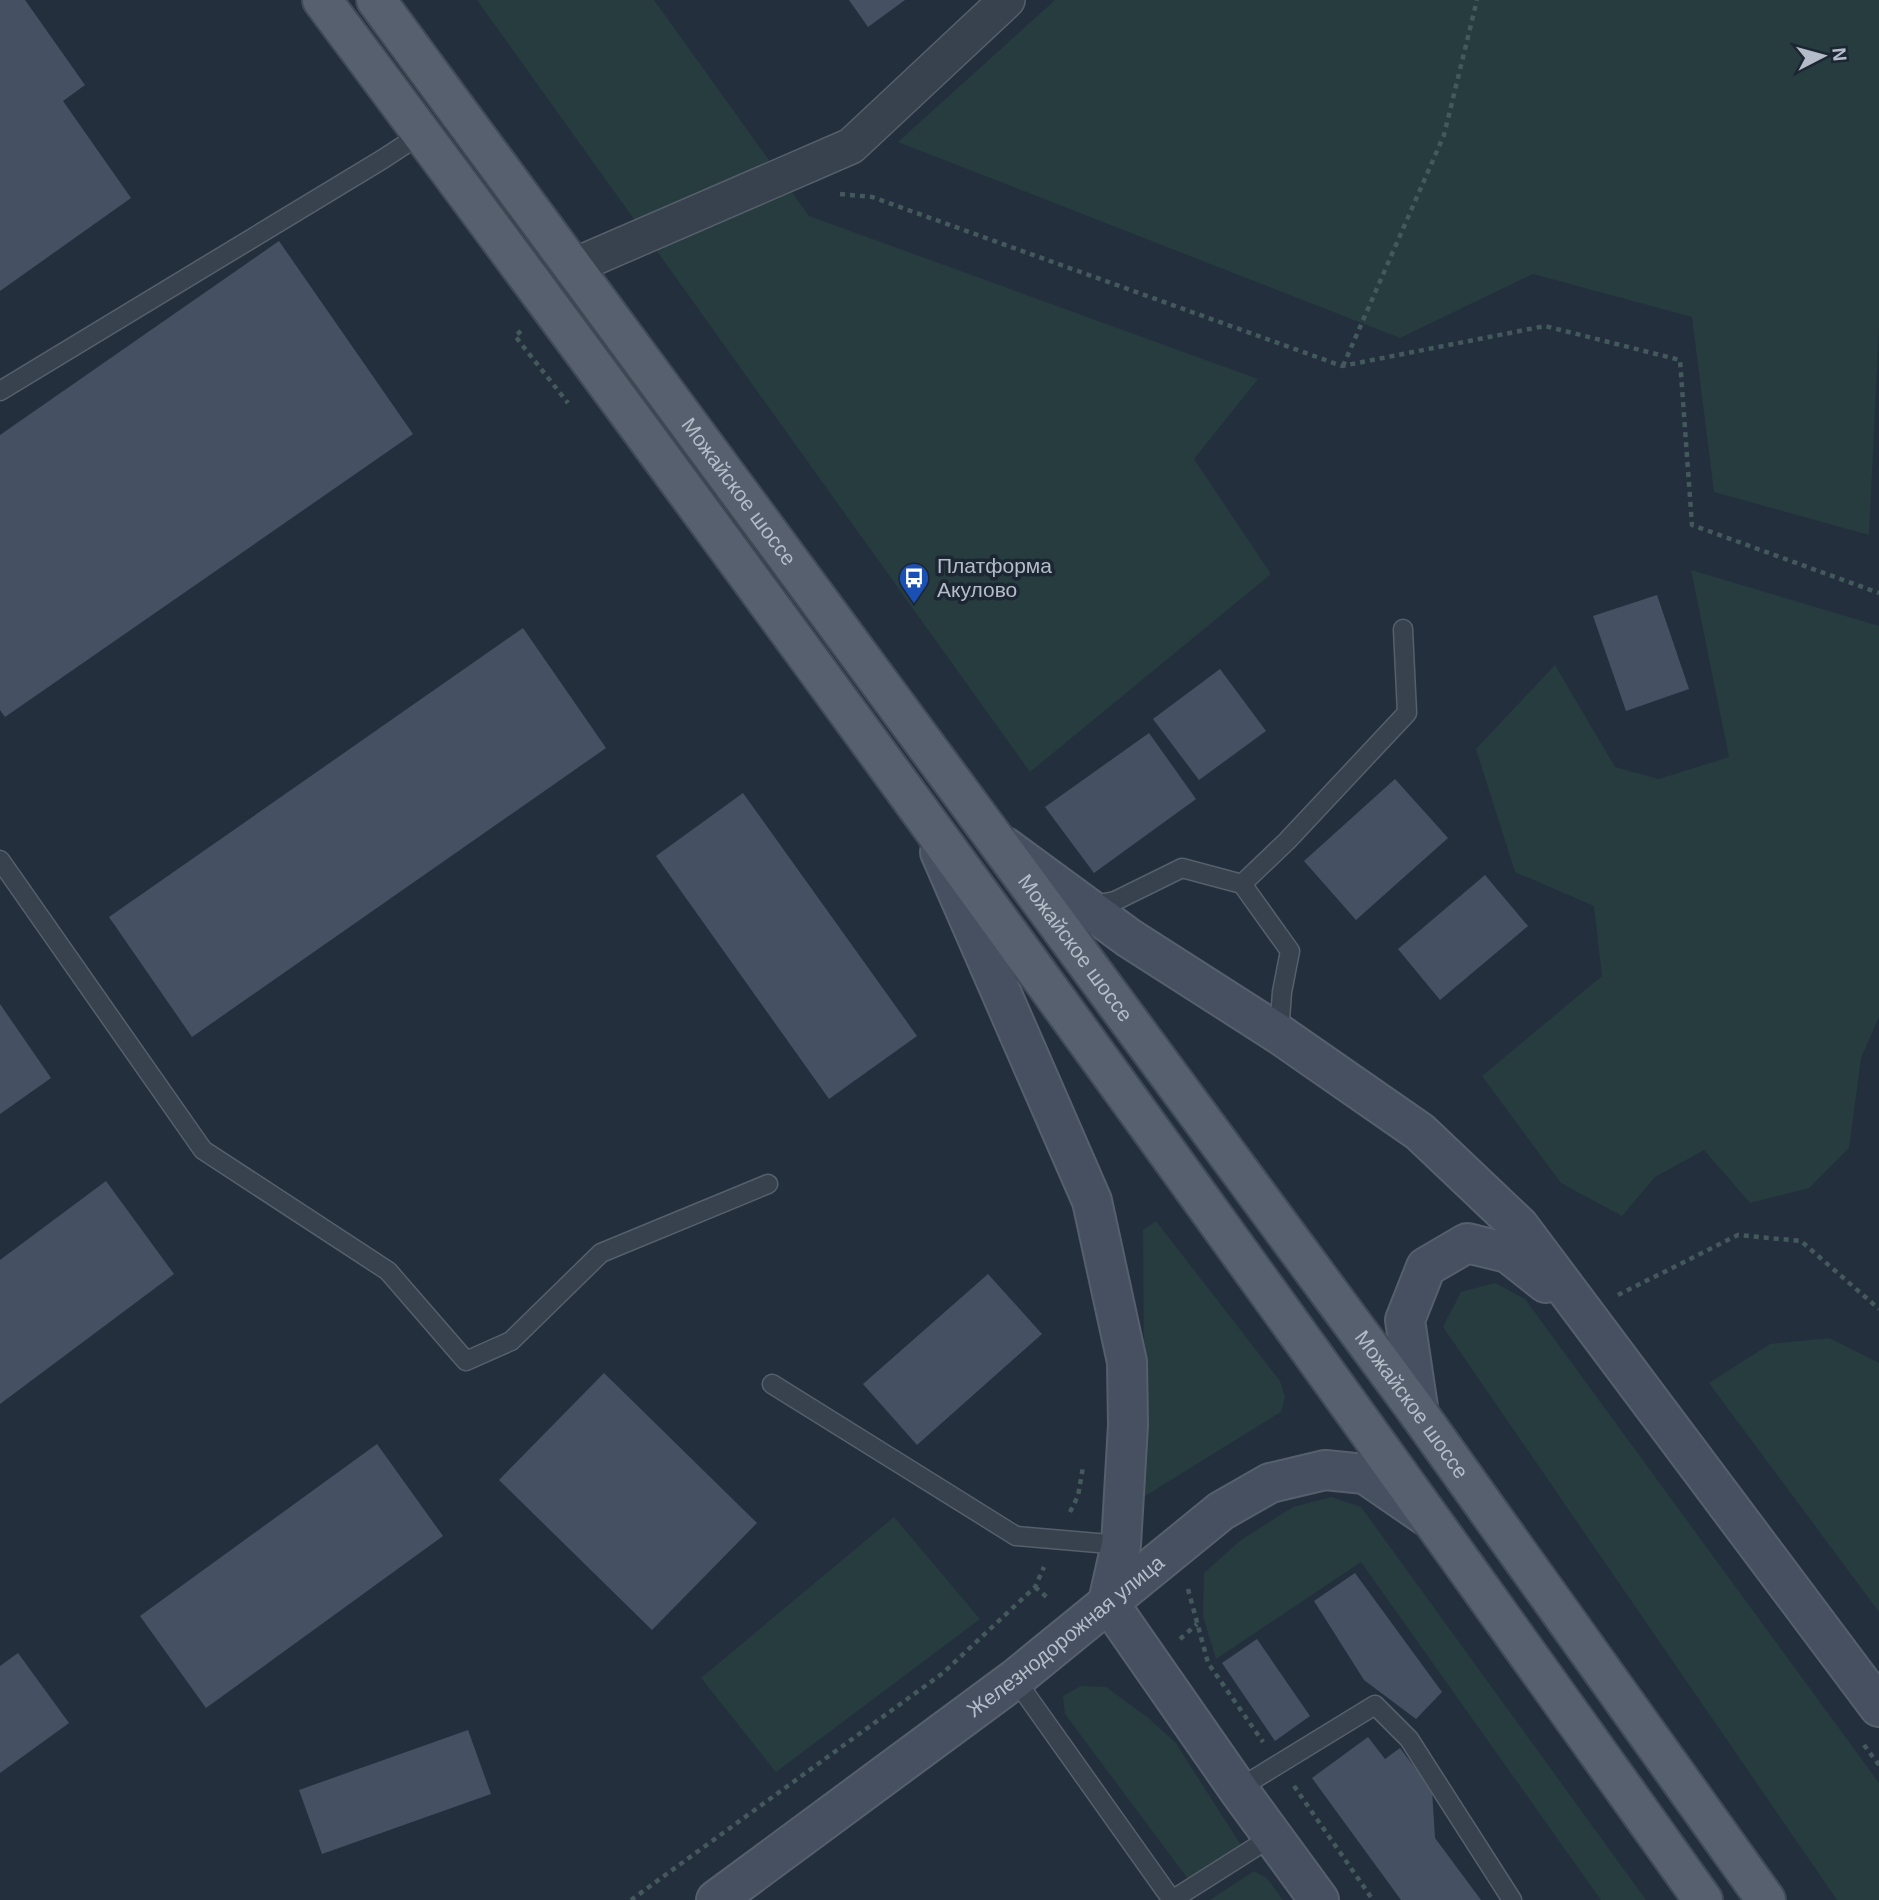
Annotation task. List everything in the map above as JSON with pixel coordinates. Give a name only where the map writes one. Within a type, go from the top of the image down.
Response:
[{"type":"main road","name":"Можайское шоссе","points":[[322,0],[923,813],[1703,1900]]},
{"type":"main road","name":"Можайское шоссе","points":[[376,0],[1419,1414],[1766,1900]]},
{"type":"street","points":[[572,267],[851,146],[1007,0]]},
{"type":"street","points":[[923,813],[1092,1201],[1127,1362],[1128,1425],[1121,1545],[1108,1602],[1319,1900]]},
{"type":"street","points":[[992,838],[1129,938],[1279,1034],[1420,1132],[1519,1226],[1879,1707]]},
{"type":"street","points":[[1419,1414],[1405,1320],[1426,1267],[1467,1243],[1508,1253],[1583,1312]]},
{"type":"street","name":"Железнодорожная улица","points":[[716,1900],[1015,1679],[1220,1511],[1270,1483],[1325,1470],[1365,1474],[1434,1522]]},
{"type":"lane","points":[[0,391],[371,167],[421,134]]},
{"type":"lane","points":[[1242,884],[1287,841],[1406,713],[1403,629]]},
{"type":"lane","points":[[0,860],[203,1150],[388,1271],[466,1361],[511,1341],[601,1253],[768,1184]]},
{"type":"lane","points":[[1086,906],[1115,901],[1182,868],[1242,884],[1290,951],[1282,992],[1279,1034]]},
{"type":"lane","points":[[772,1384],[1016,1536],[1121,1545]]},
{"type":"lane","points":[[1015,1679],[1172,1899],[1273,1836]]},
{"type":"lane","points":[[1238,1789],[1375,1705],[1409,1739],[1512,1900]]},
{"type":"path","points":[[1342,366],[1444,135],[1477,0]]},
{"type":"path","points":[[832,193],[872,197],[1342,366],[1545,326],[1680,360],[1692,525],[1879,593]]},
{"type":"path","points":[[552,310],[515,336],[574,412]]},
{"type":"path","points":[[1583,1312],[1738,1235],[1801,1241],[1879,1309]]},
{"type":"path","points":[[631,1900],[943,1673],[1035,1587],[1077,1496],[1085,1456]]},
{"type":"path","points":[[1185,1580],[1208,1663]]},
{"type":"path","points":[[1863,1743],[1879,1765]]},
{"type":"green space","points":[[477,0],[654,0],[809,216],[1258,379],[1194,459],[1271,574],[1030,772]]},
{"type":"green space","points":[[1055,0],[1879,0],[1879,327],[1869,535],[1714,492],[1692,317],[1533,274],[1400,338],[898,142]]},
{"type":"green space","points":[[1691,570],[1879,626],[1879,1017],[1861,1058],[1849,1148],[1809,1188],[1750,1203],[1704,1150],[1655,1177],[1622,1216],[1561,1183],[1482,1076],[1602,976],[1594,906],[1515,872],[1476,749],[1555,665],[1615,767],[1659,779],[1729,757]]},
{"type":"green space","points":[[1156,1221],[1280,1381],[1285,1397],[1281,1412],[1145,1496],[1143,1230]]},
{"type":"green space","points":[[1495,1283],[1525,1299],[1879,1783],[1879,1900],[1837,1900],[1443,1327],[1461,1292]]},
{"type":"green space","points":[[1829,1338],[1879,1363],[1879,1612],[1709,1383],[1770,1344]]},
{"type":"green space","points":[[1331,1497],[1361,1507],[1646,1900],[1601,1900],[1361,1562],[1216,1659],[1203,1616],[1204,1573],[1241,1540],[1293,1507]]},
{"type":"green space","points":[[894,1517],[980,1619],[776,1772],[701,1678]]},
{"type":"green space","points":[[1081,1686],[1106,1687],[1175,1742],[1244,1850],[1194,1887],[1065,1714],[1063,1696]]},
{"type":"green space","points":[[1254,1871],[1267,1878],[1283,1900],[1210,1900]]},
{"type":"building","points":[[0,0],[25,0],[85,85],[63,101],[131,198],[0,291]]},
{"type":"building","points":[[849,0],[905,0],[868,27]]},
{"type":"building","points":[[279,241],[413,434],[5,717],[0,710],[0,435]]},
{"type":"building","points":[[1657,595],[1689,689],[1626,711],[1593,616]]},
{"type":"building","points":[[523,628],[606,748],[192,1037],[109,917]]},
{"type":"building","points":[[1220,669],[1266,731],[1199,780],[1153,719]]},
{"type":"building","points":[[1149,733],[1196,799],[1094,873],[1045,807]]},
{"type":"building","points":[[1395,779],[1448,838],[1356,920],[1304,861]]},
{"type":"building","points":[[743,793],[917,1036],[829,1099],[656,856]]},
{"type":"building","points":[[1485,875],[1528,926],[1440,1000],[1398,949]]},
{"type":"building","points":[[0,1004],[51,1078],[0,1114]]},
{"type":"building","points":[[106,1181],[174,1274],[0,1404],[0,1260]]},
{"type":"building","points":[[988,1274],[1042,1334],[917,1445],[863,1384]]},
{"type":"building","points":[[604,1373],[757,1523],[652,1630],[499,1480]]},
{"type":"building","points":[[377,1444],[443,1536],[206,1708],[140,1616]]},
{"type":"building","points":[[1355,1573],[1442,1692],[1416,1719],[1364,1680],[1314,1601]]},
{"type":"building","points":[[1257,1639],[1310,1716],[1275,1741],[1222,1663]]},
{"type":"building","points":[[18,1653],[69,1723],[0,1773],[0,1666]]},
{"type":"building","points":[[468,1730],[491,1794],[322,1854],[299,1790]]},
{"type":"building","points":[[1368,1737],[1385,1759],[1400,1748],[1432,1790],[1435,1838],[1481,1900],[1401,1900],[1312,1778]]},
{"type":"place","name":"Платформа Акулово","points":[[914,605]]}]
